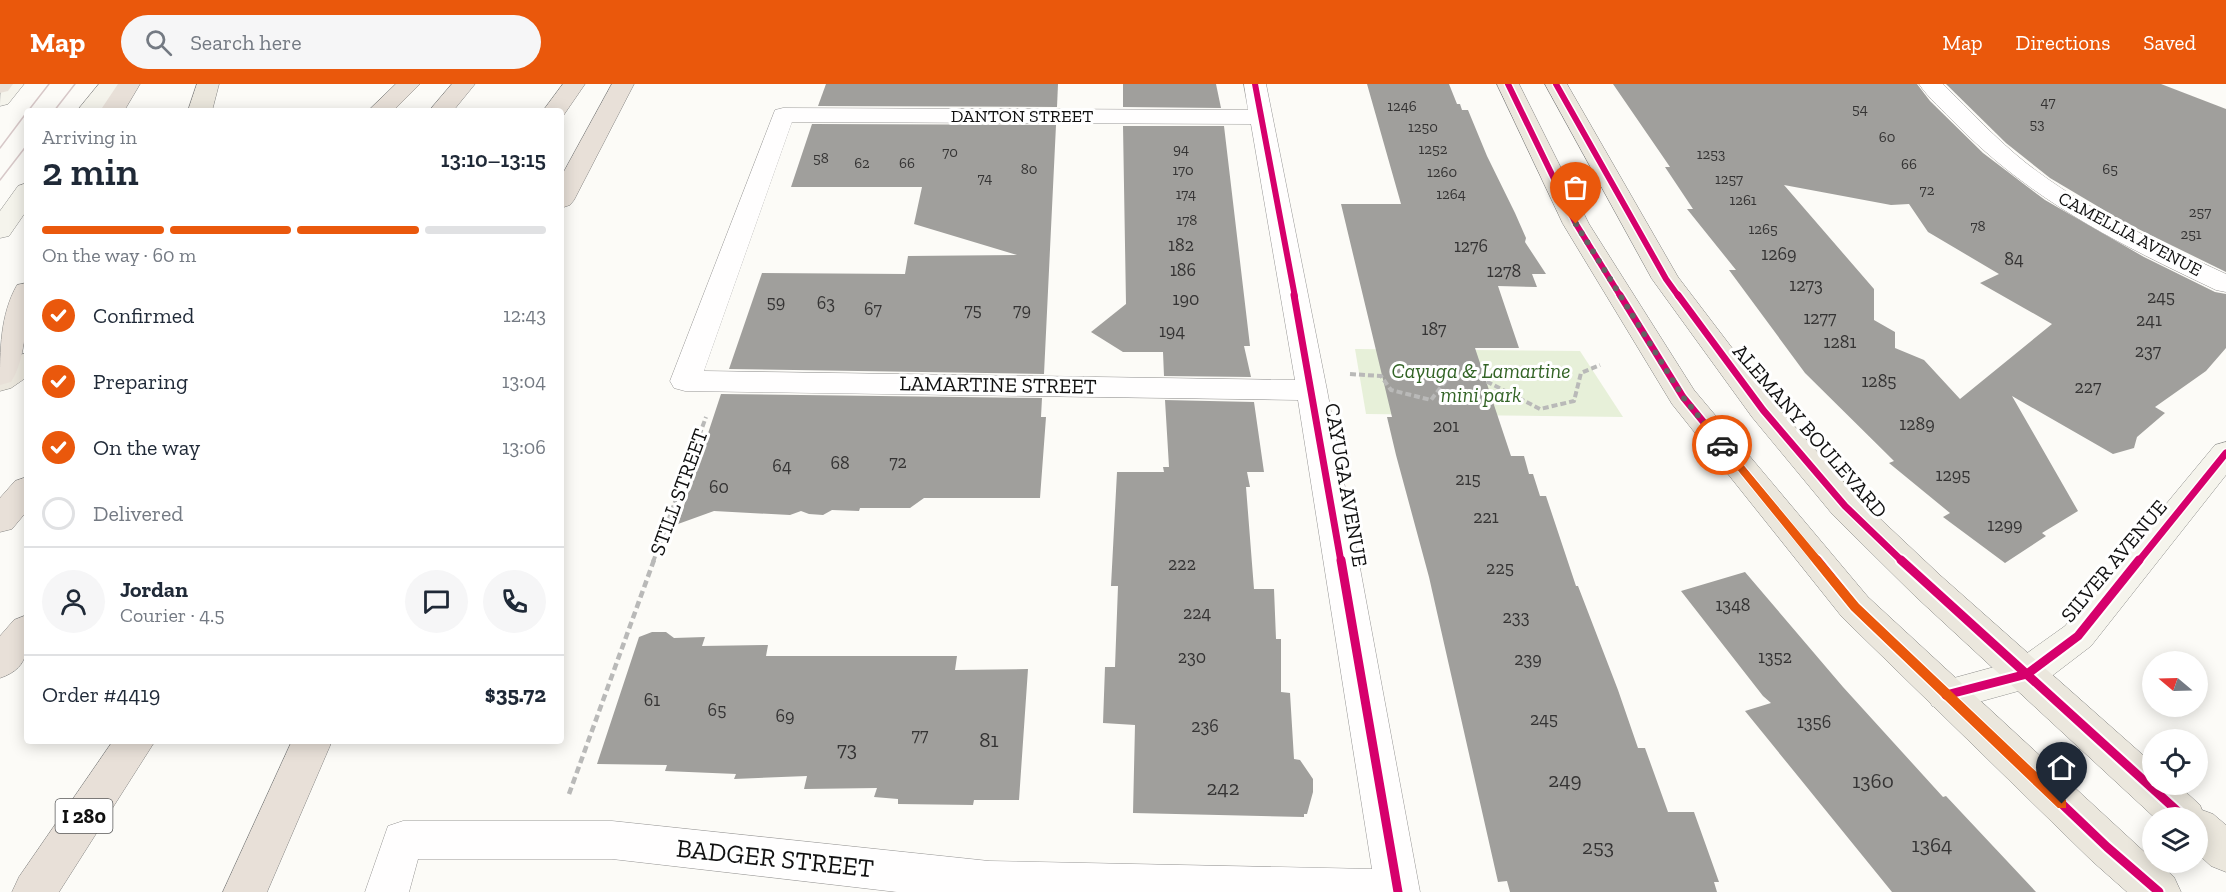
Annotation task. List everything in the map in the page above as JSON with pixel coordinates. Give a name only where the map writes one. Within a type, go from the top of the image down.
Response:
[{"type":"highway","points":[[114,108],[129,84]]},
{"type":"highway","points":[[383,108],[409,84]]},
{"type":"highway","points":[[444,108],[464,84]]},
{"type":"highway","points":[[557,108],[574,84]]},
{"type":"highway","points":[[564,194],[623,84]]},
{"type":"highway","points":[[0,375],[7,345],[24,299]]},
{"type":"highway","points":[[0,520],[24,492]]},
{"type":"highway","points":[[0,663],[24,634]]},
{"type":"highway","name":"I 280","points":[[34,892],[133,744]]},
{"type":"highway","points":[[244,892],[311,744]]},
{"type":"main road","points":[[0,99],[13,84]]},
{"type":"main road","points":[[91,108],[111,84]]},
{"type":"main road","points":[[201,108],[208,84]]},
{"type":"main road","points":[[1508,84],[1576,224],[1683,397],[1855,607],[2107,847],[2159,892]]},
{"type":"main road","name":"ALEMANY BOULEVARD","points":[[1556,84],[1666,279],[1763,410],[1845,506],[1928,586],[2174,807]]},
{"type":"main road","points":[[0,230],[24,195]]},
{"type":"main road","points":[[0,381],[24,365]]},
{"type":"main road","name":"SILVER AVENUE","points":[[1946,695],[2027,674],[2078,636],[2226,453]]},
{"type":"main road","points":[[2208,837],[2226,852]]},
{"type":"street","name":"CAYUGA AVENUE","points":[[1255,84],[1312,390],[1398,891]]},
{"type":"street","name":"CAMELLIA AVENUE","points":[[1930,84],[2018,169],[2080,211],[2157,252],[2226,284]]},
{"type":"street","name":"DANTON STREET","points":[[685,381],[783,115],[1260,117]]},
{"type":"street","name":"LAMARTINE STREET","points":[[685,381],[1312,390]]},
{"type":"street","name":"BADGER STREET","points":[[387,892],[403,840],[612,840],[989,882],[1398,891]]},
{"type":"path","points":[[1312,390],[1353,373],[1382,376],[1391,390],[1431,400],[1454,370],[1476,376],[1540,409],[1574,401],[1581,373],[1600,365]]},
{"type":"green space","name":"Cayuga & Lamartine mini park","points":[[1355,349],[1580,351],[1623,417],[1366,414]]},
{"type":"building","points":[[826,84],[1058,84],[1057,107],[818,106]]},
{"type":"building","points":[[1123,84],[1216,84],[1221,108],[1123,107]]},
{"type":"building","points":[[1367,84],[1449,84],[1457,104],[1460,104],[1462,110],[1468,110],[1526,238],[1525,242],[1546,274],[1532,274],[1537,287],[1498,286],[1519,348],[1475,348],[1511,456],[1524,456],[1529,474],[1533,474],[1540,496],[1546,496],[1576,586],[1578,586],[1618,690],[1638,748],[1645,748],[1668,812],[1694,812],[1719,882],[1714,882],[1717,892],[1510,892],[1507,881],[1498,882],[1429,577],[1387,417],[1392,417],[1341,204],[1401,204]]},
{"type":"building","points":[[1613,84],[1917,84],[1930,101],[1983,153],[2045,200],[2144,257],[2215,292],[2226,294],[2226,348],[2206,371],[2155,407],[2165,413],[2137,437],[2134,448],[2113,454],[2012,396],[2078,511],[2042,533],[2046,536],[2005,563],[1943,517],[1950,513],[1889,463],[1894,461],[1805,373],[1729,270],[1736,270],[1687,209],[1693,209],[1665,167],[1670,167]],"holes":[[[1784,185],[1891,205],[1909,204],[1928,232],[1999,274],[1980,283],[2052,324],[1960,399],[1924,360],[1895,348],[1895,332],[1874,320],[1874,289]]]},
{"type":"building","points":[[1946,84],[2161,84],[2226,109],[2226,272],[2124,222],[2050,178],[2006,143]]},
{"type":"building","points":[[812,124],[1056,125],[1044,374],[729,369],[762,273],[905,274],[908,256],[1017,255],[914,224],[922,187],[791,187]]},
{"type":"building","points":[[1123,126],[1224,126],[1250,346],[1244,346],[1251,377],[1164,376],[1163,352],[1123,352],[1091,332],[1126,304]]},
{"type":"building","points":[[721,394],[1042,398],[1041,417],[1046,417],[1040,498],[924,498],[910,508],[832,510],[823,515],[801,511],[790,515],[714,511],[678,524]]},
{"type":"building","points":[[1165,400],[1254,402],[1264,472],[1247,472],[1250,487],[1246,487],[1254,589],[1274,589],[1276,639],[1281,639],[1281,692],[1290,693],[1294,759],[1300,760],[1313,779],[1313,792],[1307,814],[1304,814],[1304,817],[1133,813],[1135,725],[1103,723],[1105,667],[1115,667],[1118,586],[1111,586],[1117,472],[1164,472],[1163,467],[1169,467]]},
{"type":"building","points":[[1745,572],[1843,687],[1943,797],[1946,796],[2036,892],[1892,892],[1745,711],[1771,703],[1763,696],[1681,591]]},
{"type":"building","points":[[652,632],[666,632],[674,638],[705,637],[702,646],[768,645],[766,656],[957,656],[955,670],[1028,669],[1019,800],[974,800],[973,805],[898,804],[898,799],[874,797],[877,788],[804,789],[807,776],[734,779],[736,774],[665,771],[667,765],[597,764],[639,637]]},
{"type":"tram line","points":[[30,108],[49,84]]},
{"type":"tram line","points":[[56,108],[75,84]]},
{"type":"tram line","points":[[0,148],[24,116]]},
{"type":"tram line","points":[[0,180],[24,149]]},
{"type":"cycle path","points":[[1255,84],[1312,390],[1398,892]]},
{"type":"cycle path","points":[[1508,84],[1576,224],[1683,397],[1855,607],[2107,847],[2159,892]]},
{"type":"cycle path","points":[[1556,84],[1666,279],[1763,410],[1845,506],[1928,586],[2173,807]]},
{"type":"cycle path","points":[[1946,695],[2027,674],[2078,636],[2226,453]]},
{"type":"way so far","points":[[1576,224],[1683,397],[1722,445]]},
{"type":"route","points":[[1722,445],[1855,607],[2062,804]]}]
